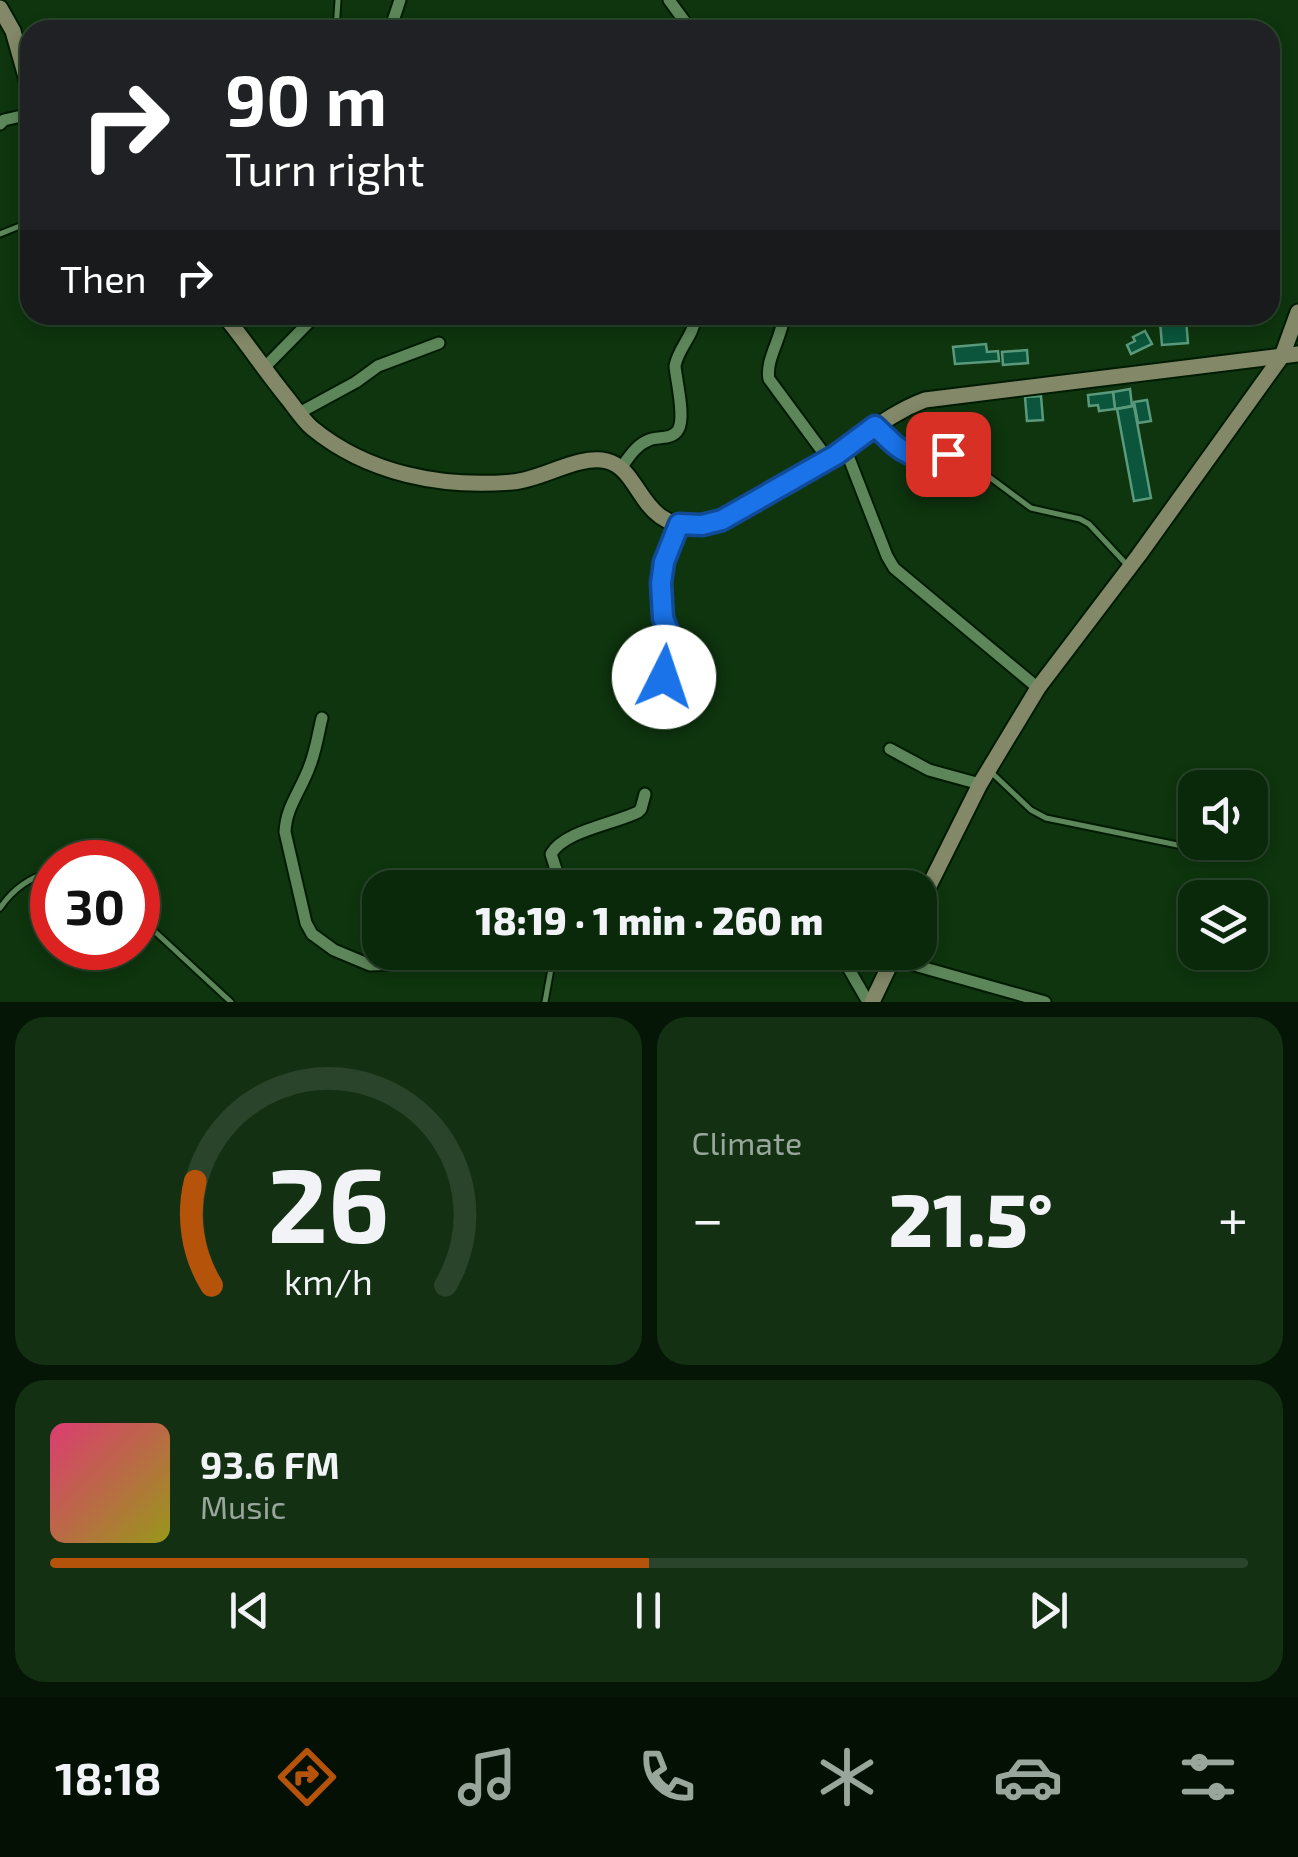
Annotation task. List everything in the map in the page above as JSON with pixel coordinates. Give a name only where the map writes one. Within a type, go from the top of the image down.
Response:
[{"type":"street","points":[[2,12],[20,56]]},
{"type":"street","points":[[937,870],[984,777],[1038,688],[1290,355],[1298,312]]},
{"type":"street","points":[[232,325],[310,426],[363,460],[387,470],[484,484],[524,482],[576,463],[606,461],[620,468],[652,508],[667,520],[702,525],[722,520],[828,459],[905,407],[925,400],[1290,355]]},
{"type":"street","points":[[263,368],[306,325]]},
{"type":"street","points":[[620,468],[635,449],[650,439],[679,430],[682,419],[676,358],[694,325]]},
{"type":"street","points":[[783,325],[767,372],[769,380],[828,459]]},
{"type":"street","points":[[299,412],[378,366],[439,343]]},
{"type":"street","points":[[845,448],[894,568],[1038,688]]},
{"type":"street","points":[[664,677],[674,646],[663,618],[661,583],[664,562],[679,524]]},
{"type":"street","points":[[322,718],[310,766],[292,800],[286,832],[302,911],[312,934],[334,950],[362,962]]},
{"type":"street","points":[[890,749],[929,770],[984,777]]},
{"type":"street","points":[[556,870],[551,854],[554,848],[565,840],[638,812],[645,794]]},
{"type":"street","points":[[851,970],[870,1002]]},
{"type":"street","points":[[870,1002],[887,970]]},
{"type":"street","points":[[935,970],[1046,1002]]},
{"type":"lane","points":[[875,426],[903,452],[915,456],[961,456],[1031,508],[1080,519],[1130,567]]},
{"type":"lane","points":[[984,777],[1046,818],[1178,845]]},
{"type":"lane","points":[[0,908],[13,889],[30,880]]},
{"type":"lane","points":[[160,936],[231,1002]]},
{"type":"lane","points":[[545,1002],[549,970]]},
{"type":"building","points":[[1160,325],[1186,325],[1188,343],[1162,345]]},
{"type":"building","points":[[1145,331],[1152,344],[1131,354],[1127,345]]},
{"type":"building","points":[[986,344],[987,352],[998,351],[999,361],[955,364],[953,347]]},
{"type":"building","points":[[1027,350],[1028,363],[1003,365],[1002,352]]},
{"type":"building","points":[[1130,389],[1132,406],[1115,409],[1113,392]]},
{"type":"building","points":[[1113,392],[1115,409],[1099,411],[1098,405],[1089,406],[1088,395]]},
{"type":"building","points":[[1041,396],[1043,420],[1027,421],[1025,397]]},
{"type":"building","points":[[1147,400],[1151,421],[1138,423],[1134,402]]},
{"type":"building","points":[[1134,406],[1151,498],[1134,501],[1117,409]]},
{"type":"route","points":[[664,677],[674,646],[663,618],[661,583],[664,562],[679,524],[702,525],[722,520],[836,455],[875,426],[903,452],[915,456],[948,454]]}]
